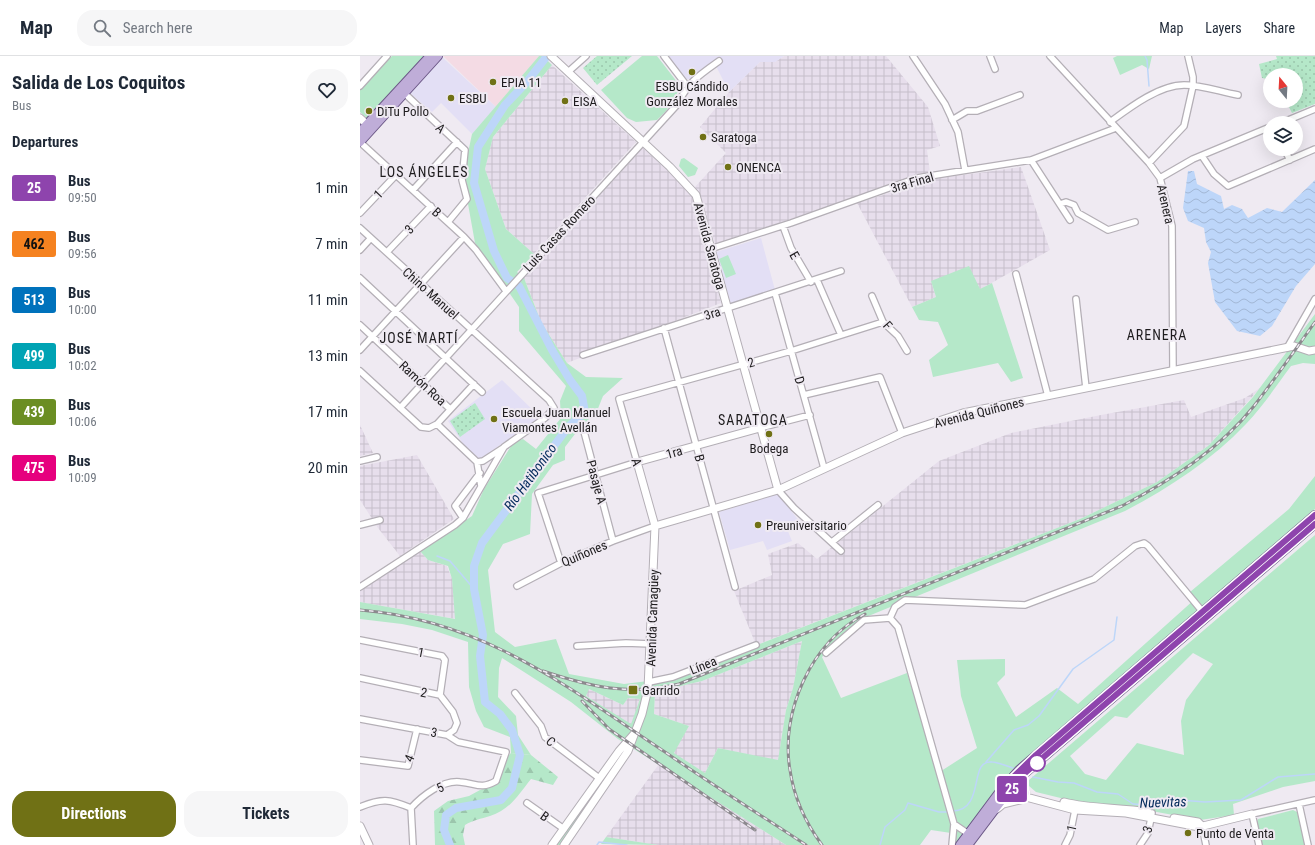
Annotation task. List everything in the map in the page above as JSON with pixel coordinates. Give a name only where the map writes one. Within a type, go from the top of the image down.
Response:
[{"type":"main road","points":[[360,142],[369,127],[433,57]]},
{"type":"main road","name":"Avenida Saratoga","points":[[553,58],[642,143],[690,186],[696,195],[778,490]]},
{"type":"main road","points":[[360,118],[369,127]]},
{"type":"main road","points":[[360,132],[369,127]]},
{"type":"main road","name":"Avenida Quiñones","points":[[655,526],[778,490],[902,433],[963,413],[1298,346],[1309,351],[1315,350]]},
{"type":"main road","name":"1ra","points":[[637,462],[760,428]]},
{"type":"main road","name":"A","points":[[637,462],[655,526]]},
{"type":"main road","points":[[968,845],[971,835],[1006,789],[1036,755],[1315,515]]},
{"type":"main road","points":[[960,845],[993,811],[1006,789],[1022,777],[1315,524]]},
{"type":"main road","name":"Avenida Camagüey","points":[[564,845],[625,756],[642,714],[649,682],[655,526]]},
{"type":"main road","name":"Avenida Camagüey","points":[[552,845],[618,751],[636,732]]},
{"type":"main road","points":[[618,751],[625,756]]},
{"type":"main road","points":[[1022,777],[1021,786],[1027,796]]},
{"type":"main road","points":[[1006,789],[1075,810],[1151,815]]},
{"type":"main road","points":[[993,811],[1003,804],[1027,796],[1083,806],[1125,808],[1196,827],[1252,814]]},
{"type":"main road","points":[[360,826],[369,845]]},
{"type":"street","points":[[360,86],[387,56]]},
{"type":"street","points":[[568,72],[586,56]]},
{"type":"street","points":[[664,56],[687,86]]},
{"type":"street","points":[[913,56],[945,104],[958,132],[965,170]]},
{"type":"street","points":[[990,56],[995,70]]},
{"type":"street","name":"Arenera","points":[[1050,56],[1149,163],[1160,178],[1172,226],[1173,370]]},
{"type":"street","points":[[1149,163],[1173,140],[1184,126],[1193,77],[1188,56]]},
{"type":"street","name":"Luis Casas Romero","points":[[400,408],[519,276],[676,106],[687,86],[693,79],[719,61]]},
{"type":"street","points":[[1110,122],[1139,101],[1172,87],[1184,85],[1238,94]]},
{"type":"street","name":"A","points":[[402,91],[465,150],[462,180],[467,199],[448,222]]},
{"type":"street","points":[[952,120],[967,111],[977,111],[1020,95]]},
{"type":"street","points":[[1298,116],[1315,109]]},
{"type":"street","name":"3ra Final","points":[[710,249],[783,226],[918,178],[1031,160],[1116,128]]},
{"type":"street","points":[[1160,178],[1202,156],[1263,130]]},
{"type":"street","name":"B","points":[[360,142],[464,237],[508,289]]},
{"type":"street","points":[[413,190],[457,142]]},
{"type":"street","points":[[1202,156],[1214,174],[1228,186],[1315,149]]},
{"type":"street","points":[[1288,156],[1290,160]]},
{"type":"street","points":[[1031,160],[1070,220]]},
{"type":"street","name":"1","points":[[360,213],[396,175]]},
{"type":"street","points":[[1060,204],[1066,202],[1074,205],[1078,212],[1108,230],[1135,222]]},
{"type":"street","name":"3","points":[[386,252],[431,206]]},
{"type":"street","name":"E","points":[[783,226],[791,248],[814,281],[841,335]]},
{"type":"street","name":"Chino Manuel","points":[[360,228],[549,400],[554,408],[545,418],[504,447]]},
{"type":"street","points":[[360,350],[464,237]]},
{"type":"street","points":[[360,250],[371,238]]},
{"type":"street","name":"3ra","points":[[583,355],[664,328],[775,294],[841,271]]},
{"type":"street","points":[[1016,274],[1048,396]]},
{"type":"street","points":[[360,278],[482,392]]},
{"type":"street","name":"D","points":[[775,294],[824,468]]},
{"type":"street","name":"F","points":[[872,296],[883,322],[898,336],[907,351]]},
{"type":"street","points":[[1076,299],[1086,388]]},
{"type":"street","points":[[1287,348],[1315,299]]},
{"type":"street","name":"2","points":[[619,399],[791,351],[883,322]]},
{"type":"street","name":"Ramón Roa","points":[[360,325],[450,409]]},
{"type":"street","name":"B","points":[[664,328],[735,587]]},
{"type":"street","points":[[360,371],[421,427],[429,428],[437,424],[474,384]]},
{"type":"street","points":[[804,395],[880,377],[902,433]]},
{"type":"street","name":"A","points":[[619,399],[637,462]]},
{"type":"street","name":"1ra","points":[[760,428],[810,415]]},
{"type":"street","points":[[437,424],[477,462],[481,486]]},
{"type":"street","name":"Pasaje A","points":[[582,424],[613,540]]},
{"type":"street","points":[[477,462],[483,461],[504,447]]},
{"type":"street","points":[[360,587],[443,534],[463,518],[504,447]]},
{"type":"street","points":[[360,461],[377,457]]},
{"type":"street","name":"1ra","points":[[561,563],[538,493],[637,462]]},
{"type":"street","points":[[463,518],[456,506],[480,473]]},
{"type":"street","points":[[778,490],[794,508],[841,551]]},
{"type":"street","points":[[832,542],[878,505]]},
{"type":"street","points":[[360,525],[380,520]]},
{"type":"street","name":"Quiñones","points":[[517,586],[561,563],[613,540],[655,526]]},
{"type":"street","points":[[890,618],[895,607],[906,600],[1025,605],[1094,580],[1135,546],[1144,543],[1202,611]]},
{"type":"street","points":[[826,653],[864,620],[890,618]]},
{"type":"street","points":[[890,618],[898,627],[953,818],[954,824],[952,845]]},
{"type":"street","name":"1","points":[[360,640],[442,656],[445,660],[440,695]]},
{"type":"street","points":[[577,646],[626,643],[651,644]]},
{"type":"street","name":"Línea","points":[[649,682],[673,677],[756,645]]},
{"type":"street","name":"2","points":[[360,678],[440,695],[453,712],[457,723],[454,730],[447,735]]},
{"type":"street","name":"C","points":[[515,693],[541,726],[545,737],[599,778]]},
{"type":"street","name":"3","points":[[360,719],[447,735],[458,742],[506,752]]},
{"type":"street","name":"4","points":[[360,760],[408,766],[417,729]]},
{"type":"street","name":"5","points":[[411,808],[420,799],[444,784],[458,781],[486,787],[496,781],[506,752]]},
{"type":"street","points":[[360,807],[382,800],[392,800],[411,808],[413,845]]},
{"type":"street","points":[[1259,845],[1252,814],[1315,800]]},
{"type":"street","name":"B","points":[[527,803],[564,829]]},
{"type":"street","points":[[1298,804],[1308,845]]},
{"type":"street","name":"1","points":[[1065,845],[1070,835],[1075,810]]},
{"type":"street","name":"3","points":[[1140,845],[1148,833],[1151,815]]},
{"type":"street","points":[[954,824],[971,835]]},
{"type":"street","points":[[1202,826],[1206,845]]},
{"type":"shaded area","name":"EPIA 11","points":[[443,56],[539,56],[496,107]]},
{"type":"shaded area","points":[[668,56],[784,56],[775,62],[760,62],[729,92],[715,64],[693,79],[687,79]]},
{"type":"shaded area","points":[[784,56],[886,56],[928,107],[940,146],[927,150],[930,173],[715,244],[701,198],[695,187],[726,153],[700,127],[729,92],[760,62],[775,62]]},
{"type":"shaded area","name":"ESBU","points":[[442,57],[496,107],[472,134],[441,103],[432,112],[410,93]]},
{"type":"shaded area","points":[[552,65],[636,142],[534,254],[506,229],[485,169],[493,137]]},
{"type":"shaded area","points":[[643,148],[687,189],[692,196],[721,303],[567,363],[541,322],[524,278]]},
{"type":"shaded area","points":[[1021,167],[1050,250],[981,289],[931,281],[936,297],[912,307],[857,203],[934,179]]},
{"type":"shaded area","points":[[761,238],[775,290],[731,305],[716,252]]},
{"type":"shaded area","name":"Escuela Juan Manuel Viamontes Avellán","points":[[502,380],[540,417],[480,459],[464,445],[448,421]]},
{"type":"shaded area","points":[[1260,388],[1208,446],[1157,482],[1080,519],[756,645],[734,591],[772,575],[768,554],[798,543],[817,559],[939,461],[1011,433],[1184,400],[1191,417],[1245,398]]},
{"type":"shaded area","points":[[360,425],[373,453],[360,456]]},
{"type":"shaded area","points":[[417,455],[454,519],[400,556],[378,528],[360,500],[360,466]]},
{"type":"shaded area","name":"Preuniversitario","points":[[778,494],[799,521],[787,529],[792,541],[767,550],[763,541],[730,550],[719,512]]},
{"type":"shaded area","points":[[420,551],[428,560],[447,566],[452,579],[456,619],[360,602],[360,591]]},
{"type":"shaded area","points":[[802,641],[793,688],[786,710],[778,761],[718,748],[705,773],[673,753],[689,726],[654,714],[655,692],[702,681]]},
{"type":"shaded area","points":[[589,689],[623,705],[628,698],[640,699],[631,725],[585,695]]},
{"type":"shaded area","points":[[659,764],[786,845],[658,845],[606,837]]},
{"type":"green space","points":[[392,56],[424,56],[368,119],[360,112],[360,90]]},
{"type":"green space","points":[[539,56],[543,56],[552,65],[493,137],[485,169],[506,229],[534,254],[517,272],[524,278],[541,322],[567,363],[586,377],[623,378],[603,396],[597,411],[578,430],[565,447],[565,460],[553,465],[532,494],[530,534],[503,544],[488,570],[495,632],[515,647],[556,639],[569,674],[624,684],[672,678],[1080,519],[1157,482],[1208,446],[1253,397],[1315,314],[1315,364],[1303,363],[1291,366],[1264,403],[1233,437],[1219,450],[1174,483],[1125,511],[866,617],[822,657],[841,698],[907,673],[938,773],[977,748],[961,696],[957,660],[1005,659],[1005,675],[997,683],[1016,717],[1057,688],[1078,704],[1195,599],[1190,592],[1289,509],[1315,476],[1315,509],[1011,773],[956,845],[949,845],[951,833],[931,830],[920,845],[786,845],[618,739],[571,702],[502,658],[499,668],[498,697],[516,716],[518,735],[531,755],[511,753],[510,737],[484,727],[476,711],[469,687],[468,642],[432,630],[402,624],[360,619],[360,602],[455,619],[452,579],[448,566],[428,560],[420,551],[472,516],[484,489],[513,443],[523,439],[536,449],[561,418],[560,401],[566,386],[519,331],[519,307],[475,243],[463,176],[472,134]],"holes":[[[802,641],[793,688],[786,710],[778,760],[718,748],[705,773],[674,753],[689,726],[654,714],[655,692],[702,681]],[[589,689],[623,705],[628,698],[640,699],[631,724],[586,696]]]},
{"type":"green space","points":[[597,56],[632,56],[597,85],[583,68]]},
{"type":"green space","points":[[642,56],[657,56],[681,87],[666,111],[657,120],[636,122],[627,118],[601,90]]},
{"type":"green space","points":[[1117,56],[1152,56],[1149,69],[1142,65],[1120,75],[1113,58]]},
{"type":"green space","points":[[1276,56],[1315,56],[1315,104],[1292,113],[1290,108],[1303,108],[1303,68],[1263,68],[1262,78],[1259,64],[1277,59]]},
{"type":"green space","points":[[684,158],[698,168],[695,175],[688,177],[679,166],[681,159]]},
{"type":"green space","points":[[728,255],[736,274],[726,278],[719,259]]},
{"type":"green space","points":[[969,266],[980,289],[992,283],[1023,378],[1011,382],[998,363],[933,377],[929,360],[948,345],[938,322],[919,320],[912,307],[936,297],[931,281]]},
{"type":"green space","points":[[475,403],[485,419],[460,437],[450,421]]},
{"type":"green space","points":[[1315,535],[1315,781],[1283,787],[1233,804],[1234,815],[1200,820],[1130,807],[1081,803],[1036,792],[1029,786],[1029,780]],"holes":[[[1193,653],[1213,664],[1186,700],[1181,721],[1184,755],[1137,743],[1106,780],[1085,774],[1070,756],[1115,716],[1127,718]]]},
{"type":"green space","points":[[511,753],[531,755],[558,777],[553,785],[531,779],[509,806],[497,813],[465,825],[463,835],[465,845],[435,845],[434,811],[448,801],[469,796],[480,790],[498,784],[507,757]]},
{"type":"green space","points":[[617,758],[619,759],[562,845],[556,845]]},
{"type":"green space","points":[[1293,810],[1297,812],[1306,845],[1262,845],[1257,822],[1258,819]]},
{"type":"green space","points":[[606,837],[658,845],[601,844]]},
{"type":"water","points":[[1188,171],[1194,171],[1197,184],[1221,196],[1224,209],[1232,205],[1242,209],[1248,218],[1267,208],[1282,212],[1315,180],[1315,264],[1296,286],[1272,326],[1260,336],[1237,331],[1215,302],[1208,263],[1211,252],[1206,242],[1204,228],[1188,221],[1183,208]]},
{"type":"waterway","name":"Río Hatibonico","points":[[450,845],[444,830],[446,815],[456,808],[501,800],[512,788],[520,755],[512,730],[500,714],[485,702],[480,656],[483,635],[474,589],[474,566],[482,543],[568,427],[585,412],[582,396],[570,380],[552,350],[519,286],[507,278],[494,251],[474,183],[478,147],[505,105],[526,83],[547,56]]},
{"type":"waterway","points":[[1145,56],[1147,60],[1149,86]]},
{"type":"waterway","points":[[437,556],[450,561],[474,589]]},
{"type":"waterway","points":[[986,762],[1014,730],[1028,725],[1039,716],[1073,669],[1114,640],[1117,617]]},
{"type":"waterway","name":"Nuevitas","points":[[953,811],[963,808],[970,802],[974,794],[980,768],[985,763],[994,762],[1013,768]]},
{"type":"waterway","name":"Nuevitas","points":[[1033,777],[1058,782],[1074,783],[1097,792],[1118,794],[1133,804],[1149,805],[1167,799],[1205,802],[1241,800],[1278,777],[1315,774]]},
{"type":"waterway","name":"Nuevitas","points":[[880,845],[885,827],[905,810],[908,803],[939,812],[949,812]]},
{"type":"waterway","name":"Nuevitas","points":[[597,845],[599,842],[627,845]]},
{"type":"railway","points":[[543,671],[577,681],[610,688],[661,688],[679,684],[1122,506],[1176,475],[1226,437],[1254,406],[1315,322]]},
{"type":"railway","points":[[360,610],[404,616],[446,627],[484,642],[522,660],[593,703],[700,776],[806,845]]},
{"type":"railway","points":[[822,845],[805,819],[794,790],[788,748],[790,725],[795,703],[815,660],[829,642],[846,626],[865,614]]},
{"type":"railway","points":[[582,701],[609,729],[755,830]]},
{"type":"bus line","name":"25","points":[[1315,515],[1036,755],[1004,786],[1026,793],[1020,782],[1025,773],[1315,524]]},
{"type":"place","name":"ESBU Cándido González Morales","points":[[692,72]]},
{"type":"place","name":"EPIA 11","points":[[493,82]]},
{"type":"place","name":"ESBU","points":[[451,98]]},
{"type":"place","name":"EISA","points":[[565,101]]},
{"type":"place","name":"DiTu Pollo","points":[[369,111]]},
{"type":"place","name":"Saratoga","points":[[703,137]]},
{"type":"place","name":"ONENCA","points":[[728,167]]},
{"type":"place","name":"Escuela Juan Manuel Viamontes Avellán","points":[[494,419]]},
{"type":"place","name":"Bodega","points":[[769,434]]},
{"type":"place","name":"Preuniversitario","points":[[758,525]]},
{"type":"place","name":"Garrido","points":[[633,690]]},
{"type":"place","name":"Punto de Venta","points":[[1188,833]]},
{"type":"district","name":"LOS ÁNGELES","points":[[424,172]]},
{"type":"district","name":"ARENERA","points":[[1157,335]]},
{"type":"district","name":"JOSÉ MARTÍ","points":[[419,338]]},
{"type":"district","name":"SARATOGA","points":[[753,420]]}]
